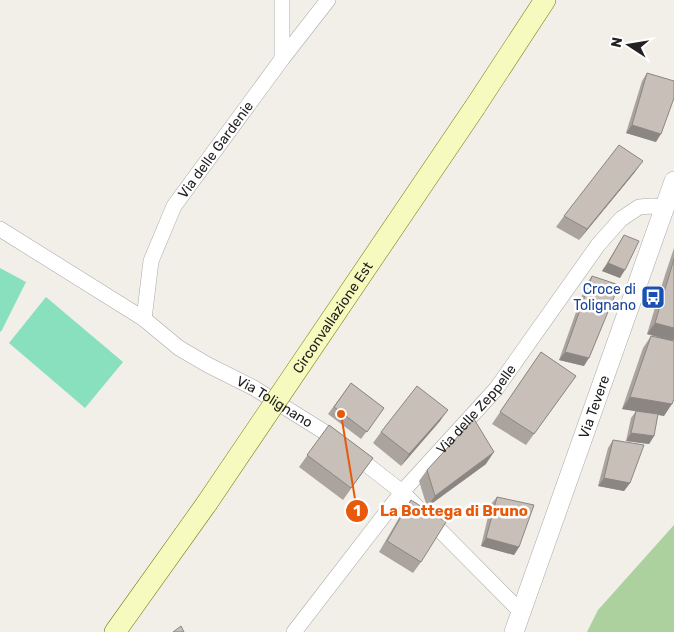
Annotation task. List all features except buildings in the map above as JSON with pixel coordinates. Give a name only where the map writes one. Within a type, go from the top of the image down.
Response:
[{"type":"main road","name":"Circonvallazione Est","points":[[115,632],[206,503],[475,108],[545,0]]},
{"type":"street","points":[[282,0],[282,59]]},
{"type":"street","name":"Via delle Gardenie","points":[[144,319],[150,261],[174,206],[282,59],[328,0]]},
{"type":"street","name":"Via Tevere","points":[[514,632],[674,182]]},
{"type":"street","name":"Via delle Zeppelle","points":[[294,632],[402,492],[496,389],[598,245],[621,219],[639,207],[652,206],[664,208]]},
{"type":"street","name":"Via Tolignano","points":[[0,230],[144,319],[179,348],[254,388],[326,433],[402,492],[521,612]]},
{"type":"green space","points":[[0,268],[26,282],[1,332],[0,331]]},
{"type":"green space","points":[[46,297],[123,362],[85,408],[9,343]]},
{"type":"green space","points":[[674,525],[674,632],[587,632],[598,610]]},
{"type":"place","name":"Croce di Tolignano","points":[[653,297]]},
{"type":"place","name":"La Bottega di Bruno","points":[[341,414]]}]
